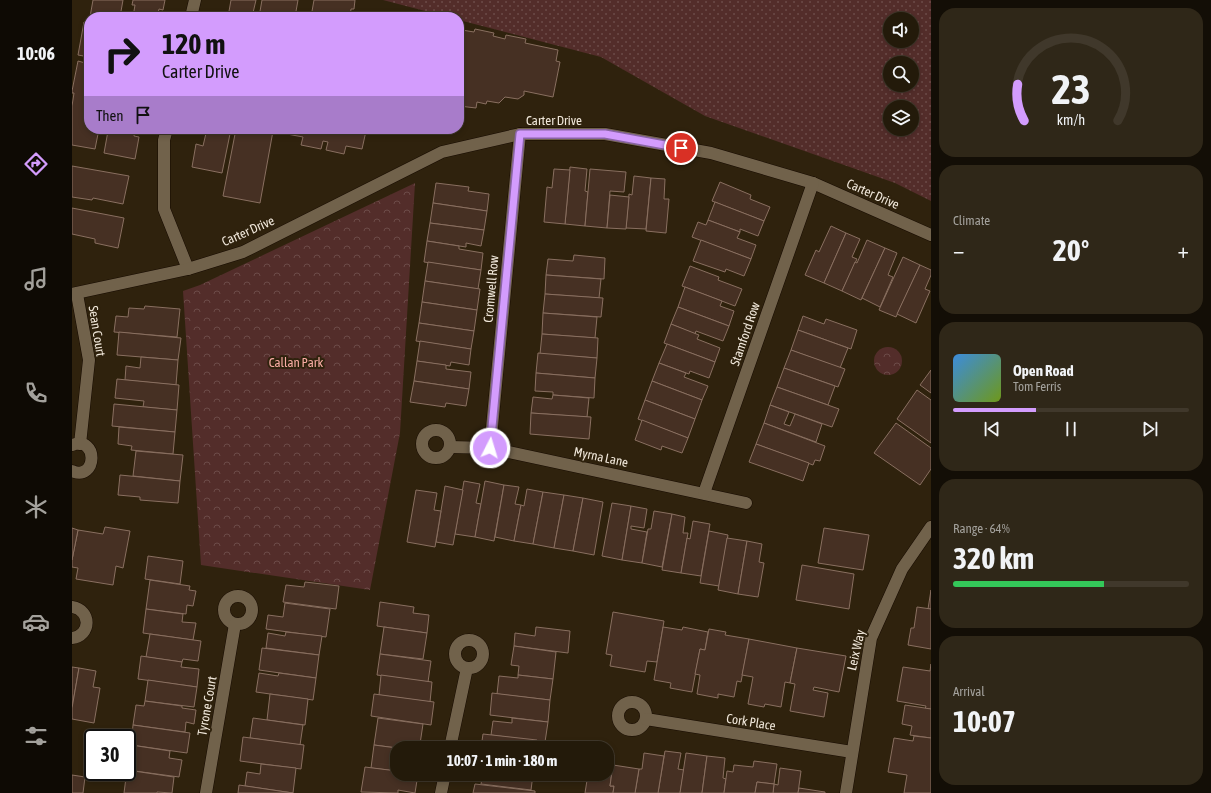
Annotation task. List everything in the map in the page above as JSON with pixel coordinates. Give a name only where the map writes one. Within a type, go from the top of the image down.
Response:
[{"type":"street","points":[[192,12],[195,0]]},
{"type":"street","points":[[166,134],[164,140],[164,209],[188,269]]},
{"type":"street","name":"Carter Drive","points":[[75,294],[188,269],[243,252],[442,152],[520,134],[605,134],[711,153],[814,183],[931,235]]},
{"type":"street","name":"Cromwell Row","points":[[490,448],[520,134]]},
{"type":"street","name":"Stamford Row","points":[[704,493],[814,183]]},
{"type":"street","name":"Sean Court","points":[[72,471],[81,472],[86,470],[90,466],[92,460],[90,450],[86,446],[76,444],[89,360],[75,294]]},
{"type":"street","name":"Myrna Lane","points":[[450,447],[490,448],[746,503]]},
{"type":"street","name":"Leix Way","points":[[846,793],[871,638],[902,569],[931,527]]},
{"type":"street","points":[[72,607],[79,609],[84,613],[87,625],[85,630],[80,635],[72,638]]},
{"type":"street","name":"Tyrone Court","points":[[206,793],[235,624]]},
{"type":"street","points":[[451,741],[467,668]]},
{"type":"street","name":"Cork Place","points":[[646,719],[852,752]]},
{"type":"street","points":[[441,793],[444,781]]},
{"type":"green space","points":[[383,0],[931,0],[931,201],[895,183],[705,116],[601,57],[464,21],[464,12],[429,12]]},
{"type":"green space","name":"Callan Park","points":[[415,183],[400,433],[370,590],[201,565],[183,291],[200,285]]},
{"type":"green space","points":[[888,347],[898,351],[902,361],[898,371],[888,375],[878,371],[874,361],[878,351]]},
{"type":"building","points":[[93,0],[123,0],[121,12],[91,12]]},
{"type":"building","points":[[133,0],[165,0],[163,10],[159,9],[158,12],[134,12],[135,5],[132,5]]},
{"type":"building","points":[[231,0],[256,0],[253,12],[229,12]]},
{"type":"building","points":[[262,0],[298,0],[296,12],[260,12]]},
{"type":"building","points":[[314,0],[355,0],[354,9],[351,9],[351,12],[312,12]]},
{"type":"building","points":[[84,22],[84,56],[78,55]]},
{"type":"building","points":[[475,29],[494,33],[493,36],[505,39],[506,35],[526,39],[525,43],[558,50],[556,61],[560,62],[553,97],[524,91],[524,95],[518,99],[505,97],[499,103],[487,101],[486,104],[477,102],[476,108],[464,107],[464,30],[474,32]]},
{"type":"building","points":[[78,61],[84,63],[84,134],[98,134],[95,149],[72,145],[72,106],[74,93],[72,93]]},
{"type":"building","points":[[107,134],[134,134],[134,136],[139,137],[135,159],[104,153]]},
{"type":"building","points":[[206,134],[230,134],[222,173],[192,167],[196,144],[203,146]]},
{"type":"building","points":[[235,134],[272,134],[260,203],[223,196]]},
{"type":"building","points":[[287,134],[365,134],[362,149],[346,146],[344,154],[326,150],[328,142],[323,141],[321,149],[301,145],[303,137]]},
{"type":"building","points":[[72,166],[129,176],[123,204],[93,198],[92,200],[72,197]]},
{"type":"building","points":[[570,167],[587,169],[585,191],[588,192],[585,226],[565,224]]},
{"type":"building","points":[[554,169],[570,170],[565,224],[544,222],[547,187],[552,188]]},
{"type":"building","points":[[590,169],[626,172],[624,192],[610,191],[607,228],[585,226]]},
{"type":"building","points":[[634,176],[651,178],[646,229],[626,228],[629,194],[632,195]]},
{"type":"building","points":[[651,178],[665,179],[664,199],[669,199],[666,233],[646,231]]},
{"type":"building","points":[[720,182],[751,195],[750,199],[770,207],[764,221],[712,201]]},
{"type":"building","points":[[436,183],[469,187],[468,191],[489,194],[487,211],[433,203]]},
{"type":"building","points":[[610,195],[629,197],[626,229],[607,228]]},
{"type":"building","points":[[715,202],[764,221],[758,236],[740,229],[740,232],[708,220]]},
{"type":"building","points":[[433,203],[487,211],[484,230],[430,223]]},
{"type":"building","points":[[72,208],[124,218],[118,248],[95,243],[95,239],[72,234]]},
{"type":"building","points":[[708,220],[740,232],[737,238],[756,245],[751,259],[692,237],[698,222],[706,225]]},
{"type":"building","points":[[430,223],[484,230],[481,246],[466,243],[466,247],[427,241]]},
{"type":"building","points":[[831,226],[846,233],[824,283],[805,275],[816,250],[819,252]]},
{"type":"building","points":[[846,233],[860,239],[852,257],[857,259],[842,291],[824,283]]},
{"type":"building","points":[[701,240],[751,259],[744,276],[726,269],[725,272],[693,261]]},
{"type":"building","points":[[867,240],[885,248],[861,300],[842,291]]},
{"type":"building","points":[[427,241],[459,246],[459,249],[483,253],[481,270],[424,262]]},
{"type":"building","points":[[885,248],[897,253],[888,275],[893,277],[880,307],[862,298]]},
{"type":"building","points":[[574,255],[605,258],[604,279],[546,275],[548,259],[573,261]]},
{"type":"building","points":[[903,257],[920,265],[896,317],[879,310]]},
{"type":"building","points":[[428,262],[481,270],[478,289],[425,281]]},
{"type":"building","points":[[920,265],[931,270],[931,275],[925,289],[930,291],[916,323],[897,314]]},
{"type":"building","points":[[690,266],[719,277],[718,280],[742,289],[735,306],[682,286]]},
{"type":"building","points":[[546,275],[601,279],[599,298],[545,294]]},
{"type":"building","points":[[425,281],[480,289],[477,310],[422,302]]},
{"type":"building","points":[[685,287],[722,301],[720,306],[734,311],[729,326],[678,307]]},
{"type":"building","points":[[545,294],[603,298],[601,317],[543,313]]},
{"type":"building","points":[[422,302],[477,310],[474,331],[419,323]]},
{"type":"building","points":[[145,306],[180,309],[177,337],[114,332],[116,316],[128,317],[129,308],[144,309]]},
{"type":"building","points":[[678,307],[729,326],[723,341],[696,331],[695,334],[671,324]]},
{"type":"building","points":[[543,313],[597,317],[595,338],[542,334]]},
{"type":"building","points":[[803,316],[824,324],[826,319],[857,330],[851,349],[798,330]]},
{"type":"building","points":[[419,323],[474,331],[471,349],[416,341]]},
{"type":"building","points":[[671,324],[699,335],[697,339],[720,348],[715,362],[664,343]]},
{"type":"building","points":[[798,330],[848,348],[840,368],[791,350]]},
{"type":"building","points":[[119,332],[181,338],[178,360],[117,355]]},
{"type":"building","points":[[542,334],[598,338],[597,358],[540,354]]},
{"type":"building","points":[[420,341],[471,349],[469,365],[451,362],[450,366],[417,361]]},
{"type":"building","points":[[667,344],[715,362],[709,378],[690,371],[689,374],[659,363]]},
{"type":"building","points":[[791,350],[845,369],[838,387],[784,368]]},
{"type":"building","points":[[538,353],[597,358],[595,378],[536,373]]},
{"type":"building","points":[[141,357],[178,360],[176,385],[125,380],[126,366],[140,368]]},
{"type":"building","points":[[417,361],[446,365],[446,369],[471,372],[469,389],[414,381]]},
{"type":"building","points":[[659,363],[686,373],[684,377],[708,386],[702,400],[652,381]]},
{"type":"building","points":[[784,368],[835,386],[828,405],[777,387]]},
{"type":"building","points":[[931,370],[931,393],[920,385]]},
{"type":"building","points":[[536,373],[595,378],[594,398],[553,395],[553,392],[535,391]]},
{"type":"building","points":[[117,379],[179,385],[177,410],[143,407],[144,401],[115,398]]},
{"type":"building","points":[[414,381],[469,389],[466,406],[446,403],[445,407],[410,402]]},
{"type":"building","points":[[652,381],[702,400],[695,419],[645,400]]},
{"type":"building","points":[[777,387],[839,409],[832,427],[770,405]]},
{"type":"building","points":[[917,390],[931,400],[931,443],[897,419]]},
{"type":"building","points":[[553,395],[589,398],[587,417],[531,413],[533,397],[552,399]]},
{"type":"building","points":[[645,400],[695,419],[688,438],[638,419]]},
{"type":"building","points":[[114,404],[177,410],[175,432],[112,426]]},
{"type":"building","points":[[770,405],[789,412],[784,424],[790,426],[795,414],[822,424],[816,442],[764,423]]},
{"type":"building","points":[[531,413],[591,417],[589,439],[530,434]]},
{"type":"building","points":[[642,420],[688,438],[682,453],[662,446],[661,450],[635,440]]},
{"type":"building","points":[[764,423],[825,446],[820,461],[815,460],[813,465],[756,444]]},
{"type":"building","points":[[896,423],[931,448],[931,469],[920,485],[874,453]]},
{"type":"building","points":[[119,427],[175,432],[173,454],[131,450],[132,446],[118,444]]},
{"type":"building","points":[[756,444],[809,463],[803,481],[749,462]]},
{"type":"building","points":[[136,451],[183,455],[180,481],[133,476]]},
{"type":"building","points":[[120,475],[180,481],[178,503],[140,500],[140,497],[118,495]]},
{"type":"building","points":[[464,481],[480,484],[476,503],[481,504],[475,537],[455,534]]},
{"type":"building","points":[[485,481],[504,485],[494,541],[475,537]]},
{"type":"building","points":[[504,485],[519,487],[515,504],[521,505],[514,541],[495,537]]},
{"type":"building","points":[[445,486],[463,490],[453,545],[436,542]]},
{"type":"building","points":[[527,489],[543,492],[533,544],[514,541],[521,505],[524,506]]},
{"type":"building","points":[[416,490],[437,493],[434,510],[441,511],[435,547],[407,542]]},
{"type":"building","points":[[543,492],[564,495],[554,548],[533,544]]},
{"type":"building","points":[[564,495],[583,498],[573,551],[554,548]]},
{"type":"building","points":[[583,498],[603,502],[594,555],[573,551]]},
{"type":"building","points":[[612,503],[631,506],[622,560],[602,556]]},
{"type":"building","points":[[631,506],[647,509],[644,528],[631,526],[631,529],[647,532],[642,563],[622,560]]},
{"type":"building","points":[[654,511],[672,514],[662,567],[642,563],[648,529],[651,529]]},
{"type":"building","points":[[672,514],[685,517],[683,533],[688,533],[681,573],[662,570]]},
{"type":"building","points":[[693,521],[710,524],[701,576],[681,573],[687,538],[690,539]]},
{"type":"building","points":[[105,527],[130,531],[123,568],[116,566],[113,585],[76,579],[78,568],[72,567],[72,560],[78,530],[103,534]]},
{"type":"building","points":[[72,528],[78,530],[72,560]]},
{"type":"building","points":[[824,528],[869,535],[863,570],[818,563]]},
{"type":"building","points":[[709,531],[728,535],[719,586],[700,583]]},
{"type":"building","points":[[727,538],[747,541],[738,594],[718,590]]},
{"type":"building","points":[[747,541],[762,544],[759,562],[764,563],[758,597],[738,594]]},
{"type":"building","points":[[148,556],[183,561],[180,584],[145,579]]},
{"type":"building","points":[[802,565],[854,574],[849,609],[796,600]]},
{"type":"building","points":[[150,580],[190,586],[189,590],[196,591],[193,606],[187,605],[186,614],[146,609]]},
{"type":"building","points":[[305,582],[339,586],[336,609],[283,602],[286,585],[304,587]]},
{"type":"building","points":[[931,590],[931,609],[928,609]]},
{"type":"building","points":[[380,602],[414,607],[413,613],[429,615],[427,633],[377,626]]},
{"type":"building","points":[[285,603],[330,609],[326,637],[266,629],[268,615],[283,617]]},
{"type":"building","points":[[917,607],[931,609],[931,649],[908,645],[911,628],[914,628]]},
{"type":"building","points":[[146,609],[183,614],[182,622],[196,623],[193,640],[143,633]]},
{"type":"building","points":[[613,612],[664,621],[657,662],[647,661],[645,672],[610,666],[612,655],[606,654]]},
{"type":"building","points":[[384,627],[427,633],[423,659],[380,654]]},
{"type":"building","points":[[536,627],[570,631],[568,653],[514,646],[515,633],[535,636]]},
{"type":"building","points":[[663,627],[682,630],[683,627],[708,632],[705,650],[700,649],[692,692],[670,688],[671,683],[654,680]]},
{"type":"building","points":[[709,629],[726,632],[725,635],[749,639],[741,682],[737,681],[734,697],[718,694],[718,698],[697,694],[700,675],[695,674],[700,649],[705,650]]},
{"type":"building","points":[[286,632],[322,636],[319,655],[266,648],[268,633],[285,636]]},
{"type":"building","points":[[150,634],[201,641],[198,661],[183,659],[182,662],[146,657]]},
{"type":"building","points":[[749,639],[797,648],[790,683],[785,682],[781,707],[765,704],[764,707],[748,704],[753,677],[742,675]]},
{"type":"building","points":[[514,646],[556,652],[553,679],[518,675],[519,666],[511,665]]},
{"type":"building","points":[[262,648],[319,655],[316,678],[259,670]]},
{"type":"building","points":[[797,648],[846,656],[839,692],[814,687],[813,690],[828,693],[824,717],[790,711],[795,684],[790,683]]},
{"type":"building","points":[[380,654],[431,661],[428,682],[377,675]]},
{"type":"building","points":[[141,656],[182,662],[181,667],[199,669],[197,687],[138,679]]},
{"type":"building","points":[[931,664],[931,709],[925,709],[926,706],[897,701],[903,667],[930,671]]},
{"type":"building","points":[[72,667],[79,668],[72,708]]},
{"type":"building","points":[[79,668],[96,671],[93,687],[100,688],[94,723],[72,719],[72,708]]},
{"type":"building","points":[[259,673],[278,676],[279,673],[316,678],[313,700],[256,692]]},
{"type":"building","points":[[381,675],[432,682],[430,702],[379,695]]},
{"type":"building","points":[[518,675],[553,679],[550,700],[497,694],[499,676],[518,678]]},
{"type":"building","points":[[148,680],[197,687],[194,707],[145,701]]},
{"type":"building","points":[[492,693],[550,700],[548,722],[490,715]]},
{"type":"building","points":[[270,694],[308,699],[305,725],[267,720]]},
{"type":"building","points":[[374,694],[434,702],[431,725],[371,716]]},
{"type":"building","points":[[145,701],[182,706],[182,708],[196,710],[194,724],[186,722],[185,732],[133,725],[136,705],[144,706]]},
{"type":"building","points":[[905,705],[931,709],[931,738],[910,735],[912,726],[902,724]]},
{"type":"building","points":[[253,718],[303,725],[300,745],[250,738]]},
{"type":"building","points":[[378,718],[423,724],[420,741],[390,741],[390,747],[374,745]]},
{"type":"building","points":[[512,718],[548,722],[545,741],[491,735],[493,721],[512,723]]},
{"type":"building","points":[[133,725],[190,733],[187,753],[136,746],[136,729],[133,729]]},
{"type":"building","points":[[483,734],[537,740],[537,741],[482,741]]},
{"type":"building","points":[[914,736],[931,738],[931,793],[904,793],[907,775],[888,772],[894,738],[913,741]]},
{"type":"building","points":[[243,737],[304,745],[301,769],[240,761]]},
{"type":"building","points":[[374,745],[390,747],[390,770],[371,768]]},
{"type":"building","points":[[136,746],[170,751],[169,758],[182,760],[179,777],[136,771]]},
{"type":"building","points":[[665,751],[681,753],[678,769],[684,770],[680,793],[658,793]]},
{"type":"building","points":[[644,753],[664,756],[658,793],[635,793],[639,769],[642,769]]},
{"type":"building","points":[[686,753],[707,756],[702,793],[680,793]]},
{"type":"building","points":[[707,756],[725,758],[723,778],[726,779],[724,793],[702,793]]},
{"type":"building","points":[[754,761],[777,764],[774,784],[757,782],[755,793],[724,793],[727,771],[733,772],[734,765],[753,767]]},
{"type":"building","points":[[261,764],[296,768],[293,793],[245,786],[247,772],[260,774]]},
{"type":"building","points":[[614,765],[639,769],[635,793],[613,793],[614,786],[610,786],[611,781],[614,781]]},
{"type":"building","points":[[365,767],[390,770],[390,781],[417,781],[415,793],[398,790],[398,793],[361,792]]},
{"type":"building","points":[[780,768],[801,771],[798,793],[773,793],[774,784],[778,785]]},
{"type":"building","points":[[136,771],[174,777],[172,793],[124,793],[126,781],[136,781]]},
{"type":"building","points":[[72,775],[84,777],[83,793],[72,793]]},
{"type":"building","points":[[482,781],[532,781],[531,790],[481,784]]},
{"type":"building","points":[[587,781],[611,781],[610,786],[614,786],[613,793],[585,793]]},
{"type":"building","points":[[757,782],[774,784],[773,793],[755,793]]},
{"type":"building","points":[[475,784],[535,791],[535,793],[473,793]]},
{"type":"building","points":[[239,785],[293,793],[238,793]]},
{"type":"building","points":[[799,788],[825,792],[825,793],[798,793]]},
{"type":"route","points":[[490,448],[520,134],[605,134],[681,148]]}]
